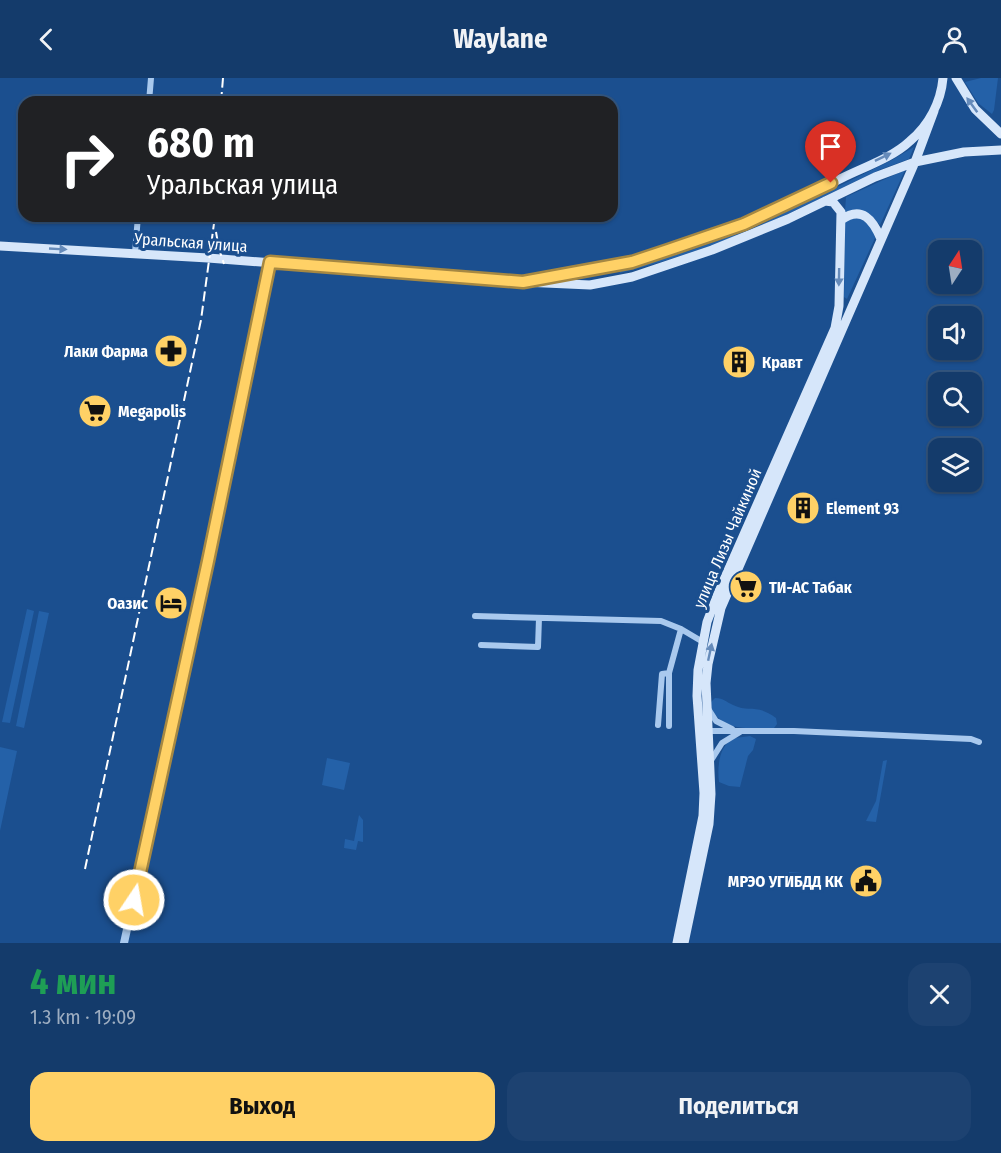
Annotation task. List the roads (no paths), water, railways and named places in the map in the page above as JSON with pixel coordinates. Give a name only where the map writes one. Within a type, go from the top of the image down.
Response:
[{"type":"main road","name":"Уральская улица","points":[[523,282],[632,262],[736,227],[893,153],[924,128],[934,111],[943,78]]},
{"type":"main road","points":[[956,78],[975,110],[997,132],[996,150]]},
{"type":"main road","points":[[836,335],[915,162],[934,111]]},
{"type":"main road","name":"Уральская улица","points":[[0,246],[135,253],[590,285],[625,278],[712,250],[875,177],[915,162],[964,152],[996,150]]},
{"type":"main road","points":[[825,201],[833,202],[838,206],[841,220],[836,335]]},
{"type":"main road","points":[[841,220],[854,213],[862,215],[870,219],[881,239]]},
{"type":"main road","points":[[736,227],[743,230],[762,229]]},
{"type":"main road","points":[[602,268],[609,274],[625,278]]},
{"type":"main road","name":"улица Лизы Чайкиной","points":[[677,943],[703,816],[703,731],[698,670],[703,642],[713,605],[836,335]]},
{"type":"main road","name":"улица Лизы Чайкиной","points":[[684,943],[709,824],[711,794],[709,762],[703,731],[705,697],[708,664],[722,608],[836,335]]},
{"type":"street","points":[[150,96],[151,78]]},
{"type":"street","points":[[135,253],[138,222]]},
{"type":"street","points":[[124,943],[208,561],[270,262]]},
{"type":"street","points":[[475,616],[661,621],[703,642]]},
{"type":"street","points":[[481,645],[538,647],[539,618]]},
{"type":"street","points":[[669,726],[669,673],[681,629]]},
{"type":"street","points":[[658,726],[662,674],[669,673]]},
{"type":"street","points":[[705,697],[709,713],[716,721],[731,729],[744,731]]},
{"type":"street","points":[[703,731],[971,739],[979,742]]},
{"type":"street","points":[[709,762],[722,743],[744,731]]},
{"type":"railway","points":[[222,96],[223,78]]},
{"type":"railway","points":[[85,869],[201,320],[214,222]]},
{"type":"railway","points":[[216,232],[224,264]]},
{"type":"place","name":"Лаки Фарма","points":[[171,351]]},
{"type":"place","name":"Кравт","points":[[739,362]]},
{"type":"place","name":"Megapolis","points":[[95,411]]},
{"type":"place","name":"Element 93","points":[[803,508]]},
{"type":"place","name":"ТИ-АС Табак","points":[[746,587]]},
{"type":"place","name":"Оазис","points":[[171,603]]},
{"type":"place","name":"МРЭО УГИБДД КК","points":[[866,881]]}]
